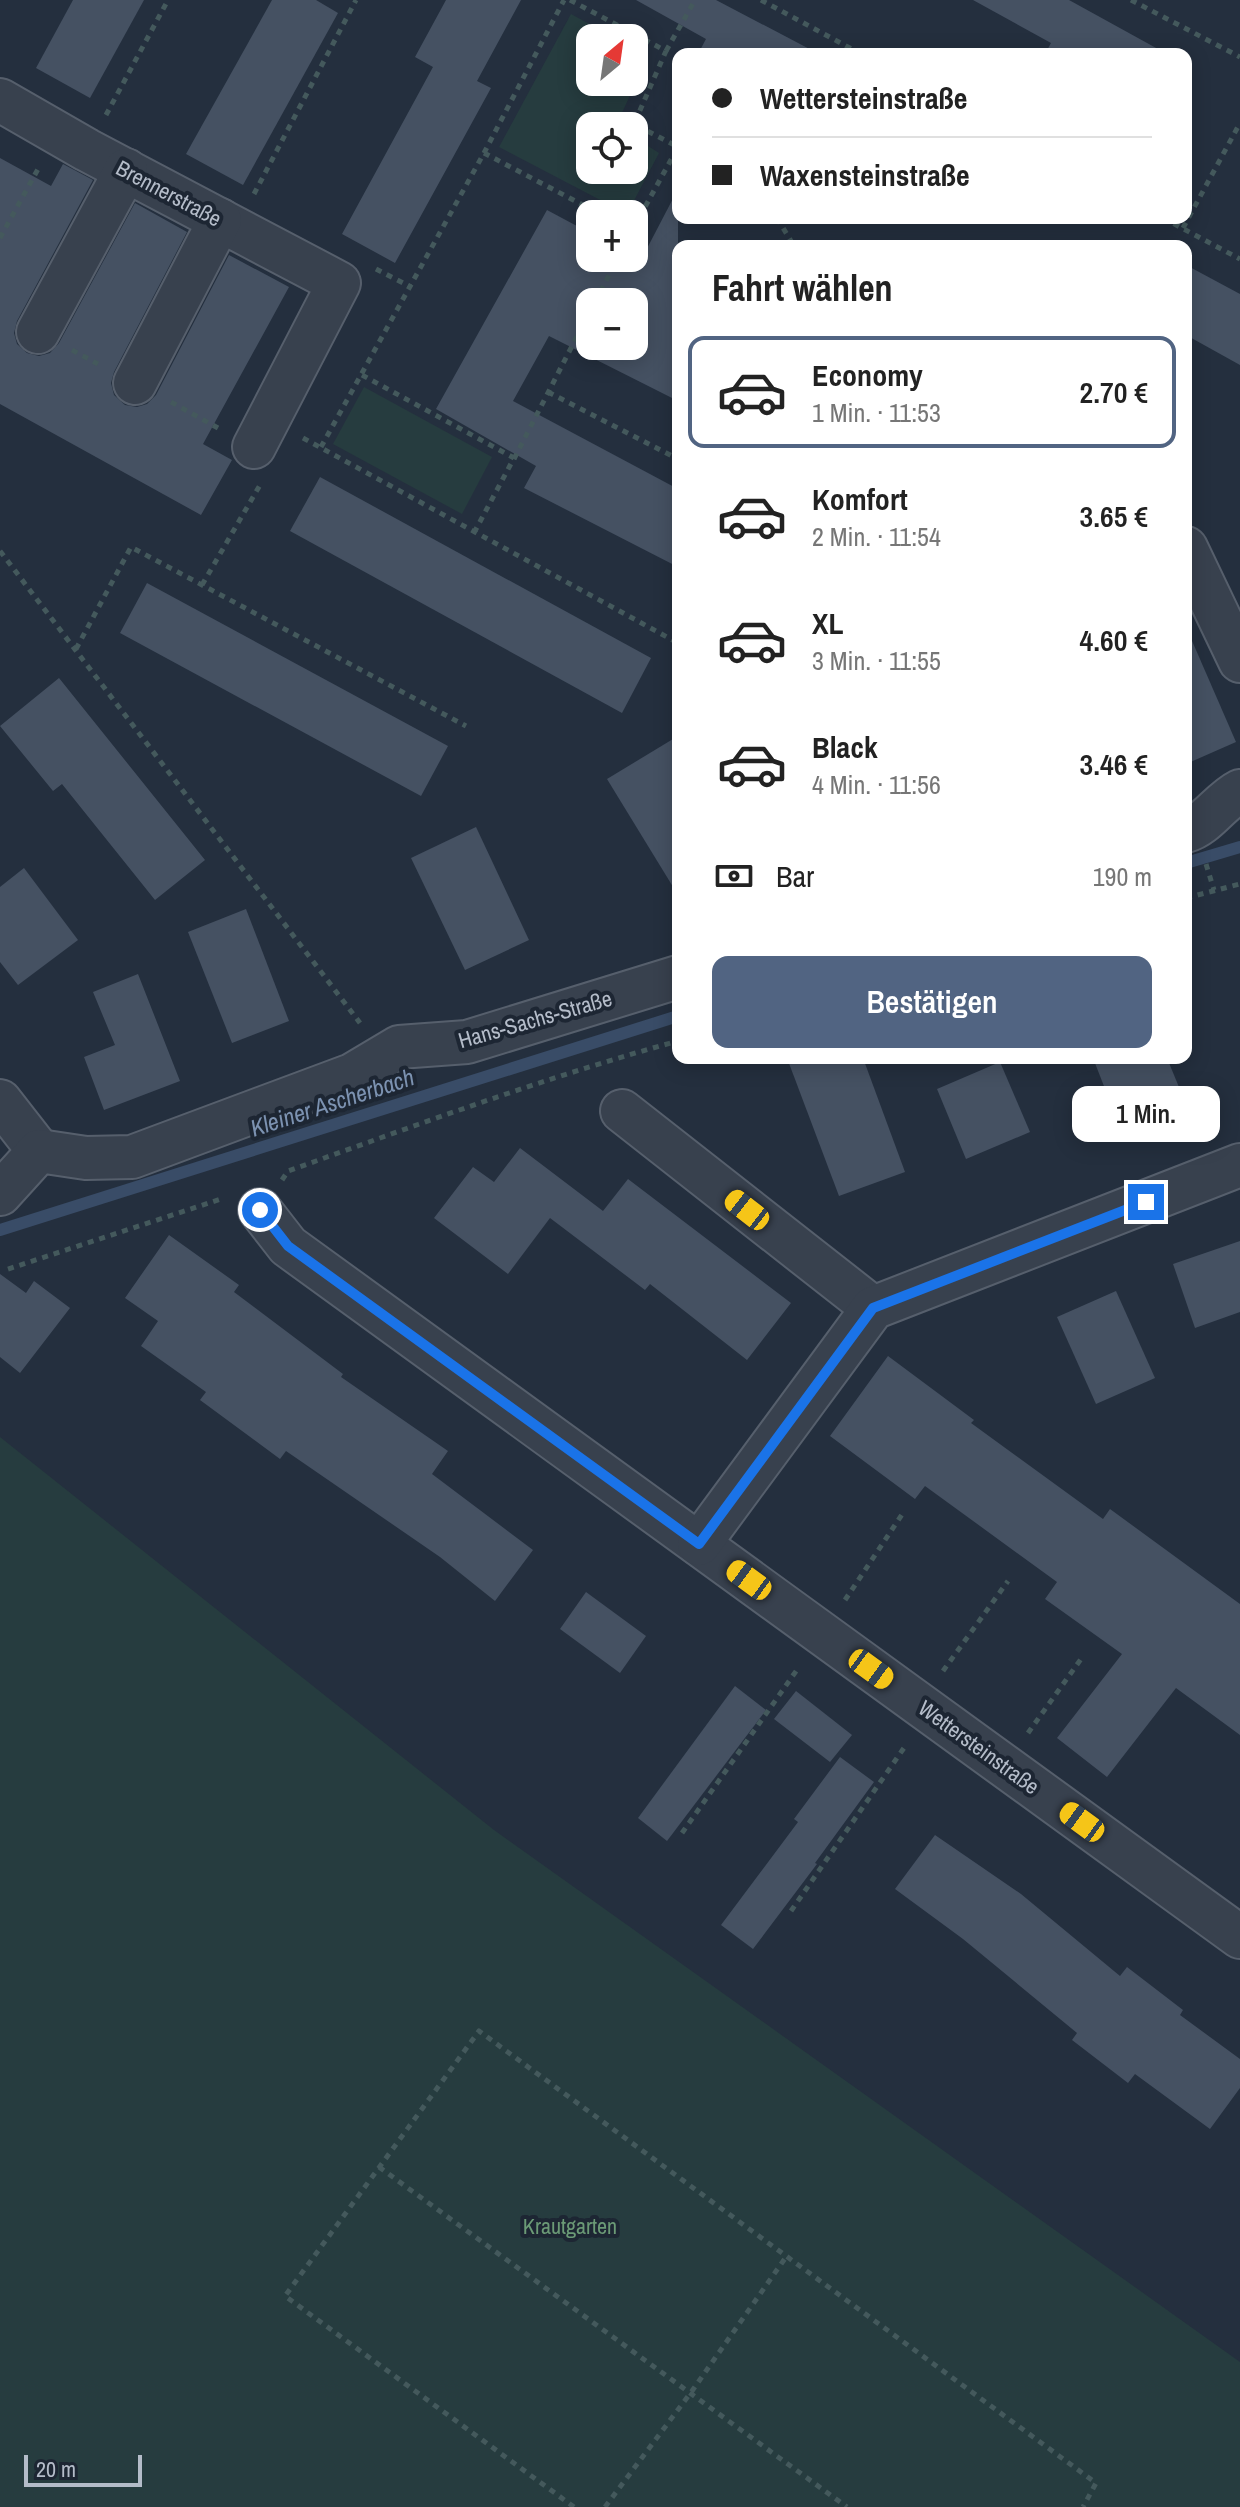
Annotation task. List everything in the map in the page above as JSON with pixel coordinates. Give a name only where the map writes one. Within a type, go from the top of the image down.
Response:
[{"type":"street","name":"Brennerstraße","points":[[0,100],[339,283],[271,452]]},
{"type":"street","points":[[38,332],[126,170]]},
{"type":"street","points":[[135,383],[228,224]]},
{"type":"street","points":[[1192,561],[1240,661]]},
{"type":"street","points":[[1192,829],[1228,797],[1240,791]]},
{"type":"street","name":"Hans-Sachs-Straße","points":[[39,1151],[86,1158],[132,1157],[352,1075],[399,1047],[467,1042],[672,979]]},
{"type":"street","points":[[0,1101],[39,1151],[0,1194]]},
{"type":"street","points":[[622,1111],[873,1308]]},
{"type":"street","points":[[699,1544],[873,1308],[1240,1165]]},
{"type":"street","name":"Wettersteinstraße","points":[[242,1204],[288,1246],[1240,1937]]},
{"type":"path","points":[[0,238],[73,141],[168,0]]},
{"type":"path","points":[[228,224],[356,0]]},
{"type":"path","points":[[321,447],[567,0],[666,51]]},
{"type":"path","points":[[672,144],[634,124],[666,51],[695,0]]},
{"type":"path","points":[[761,0],[850,48]]},
{"type":"path","points":[[1131,0],[1240,57]]},
{"type":"path","points":[[1192,211],[1240,123]]},
{"type":"path","points":[[484,153],[576,201]]},
{"type":"path","points":[[648,202],[672,158]]},
{"type":"path","points":[[1175,224],[1240,259]]},
{"type":"path","points":[[1183,228],[1185,224]]},
{"type":"path","points":[[475,531],[576,338]]},
{"type":"path","points":[[362,375],[514,458]]},
{"type":"path","points":[[548,392],[672,456]]},
{"type":"path","points":[[202,585],[271,452],[321,447],[672,640]]},
{"type":"path","points":[[509,467],[514,458]]},
{"type":"path","points":[[76,649],[131,547],[466,726]]},
{"type":"path","points":[[0,551],[384,1055]]},
{"type":"path","points":[[1209,873],[1214,890]]},
{"type":"path","points":[[1192,896],[1240,884]]},
{"type":"path","points":[[8,1269],[242,1204],[288,1171],[602,1062],[672,1043]]},
{"type":"path","points":[[682,1833],[903,1513]]},
{"type":"path","points":[[791,1911],[1008,1581]]},
{"type":"path","points":[[1005,1766],[1081,1659]]},
{"type":"path","points":[[574,2507],[285,2296],[479,2031],[1096,2483],[1083,2507]]},
{"type":"path","points":[[379,2167],[692,2391],[847,2507]]},
{"type":"path","points":[[605,2507],[692,2391],[786,2257]]},
{"type":"green space","points":[[571,14],[589,24],[576,24],[576,96],[630,96],[622,112],[576,112],[576,184],[643,184],[634,200],[600,200],[499,147]]},
{"type":"green space","points":[[648,146],[659,153],[648,174]]},
{"type":"green space","points":[[364,387],[492,457],[462,514],[333,444]]},
{"type":"green space","name":"Krautgarten","points":[[0,1437],[494,1830],[1240,2362],[1240,2507],[0,2507]]},
{"type":"building","points":[[73,0],[144,0],[90,98],[36,68]]},
{"type":"building","points":[[272,0],[316,0],[338,13],[243,185],[186,154]]},
{"type":"building","points":[[446,0],[521,0],[477,81],[491,88],[395,263],[342,234],[433,67],[415,57]]},
{"type":"building","points":[[636,0],[716,0],[808,48],[701,48],[706,39]]},
{"type":"building","points":[[973,0],[1069,0],[1156,48],[1048,48],[1051,43]]},
{"type":"building","points":[[0,158],[51,186],[63,164],[93,180],[17,321],[14,333],[17,344],[27,353],[39,356],[50,353],[59,343],[135,203],[187,232],[114,372],[111,383],[114,395],[125,405],[137,407],[147,404],[156,395],[229,255],[289,287],[203,444],[232,460],[201,515],[0,404]]},
{"type":"building","points":[[672,200],[672,224],[678,224],[678,240],[672,240],[672,398],[597,360],[648,360],[648,288],[576,288],[576,350],[549,336],[513,401],[672,486],[672,564],[524,488],[536,466],[436,409],[547,210],[576,226],[576,272],[648,272],[648,246]]},
{"type":"building","points":[[1192,268],[1240,294],[1240,365],[1192,338]]},
{"type":"building","points":[[320,477],[651,658],[622,713],[290,531]]},
{"type":"building","points":[[147,583],[448,746],[421,796],[120,633]]},
{"type":"building","points":[[1192,641],[1236,742],[1192,761]]},
{"type":"building","points":[[59,678],[205,860],[155,900],[62,784],[53,791],[0,726]]},
{"type":"building","points":[[672,740],[672,885],[607,779]]},
{"type":"building","points":[[476,827],[529,940],[465,970],[411,858]]},
{"type":"building","points":[[24,868],[78,940],[18,985],[0,962],[0,887]]},
{"type":"building","points":[[246,909],[289,1021],[232,1043],[188,932]]},
{"type":"building","points":[[138,974],[180,1081],[104,1110],[84,1057],[115,1045],[93,992]]},
{"type":"building","points":[[789,1064],[865,1064],[905,1172],[839,1196]]},
{"type":"building","points":[[1001,1064],[1030,1132],[966,1159],[937,1089]]},
{"type":"building","points":[[1095,1064],[1169,1064],[1181,1092],[1116,1117]]},
{"type":"building","points":[[520,1148],[603,1211],[628,1179],[791,1303],[747,1360],[650,1284],[645,1290],[550,1218],[508,1274],[434,1218],[473,1167],[494,1182]]},
{"type":"building","points":[[169,1235],[239,1285],[234,1292],[343,1374],[341,1377],[448,1451],[432,1474],[533,1550],[495,1601],[440,1557],[286,1451],[280,1459],[200,1400],[206,1392],[141,1346],[158,1321],[125,1298]]},
{"type":"building","points":[[1240,1241],[1240,1312],[1195,1328],[1173,1264]]},
{"type":"building","points":[[0,1274],[26,1293],[34,1281],[70,1308],[20,1373],[0,1357]]},
{"type":"building","points":[[1116,1291],[1155,1378],[1096,1404],[1057,1317]]},
{"type":"building","points":[[888,1356],[974,1420],[971,1423],[1103,1519],[1110,1509],[1240,1604],[1240,1735],[1176,1688],[1107,1777],[1057,1738],[1122,1654],[1045,1599],[1057,1582],[925,1486],[915,1499],[830,1436]]},
{"type":"building","points":[[586,1592],[646,1636],[620,1673],[560,1629]]},
{"type":"building","points":[[735,1686],[766,1710],[667,1841],[638,1818]]},
{"type":"building","points":[[796,1691],[852,1735],[830,1762],[774,1719]]},
{"type":"building","points":[[840,1757],[874,1782],[753,1949],[721,1925],[798,1822],[794,1819]]},
{"type":"building","points":[[935,1835],[1021,1894],[1120,1976],[1127,1967],[1183,2010],[1180,2015],[1240,2059],[1240,2088],[1210,2129],[1135,2074],[1128,2083],[1072,2040],[1077,2033],[963,1939],[895,1889]]},
{"type":"waterway","name":"Kleiner Ascherbach","points":[[1192,861],[1240,847]]},
{"type":"waterway","name":"Kleiner Ascherbach","points":[[0,1230],[672,1018]]},
{"type":"route","points":[[260,1210],[288,1246],[699,1544],[873,1308],[1146,1202]]}]
